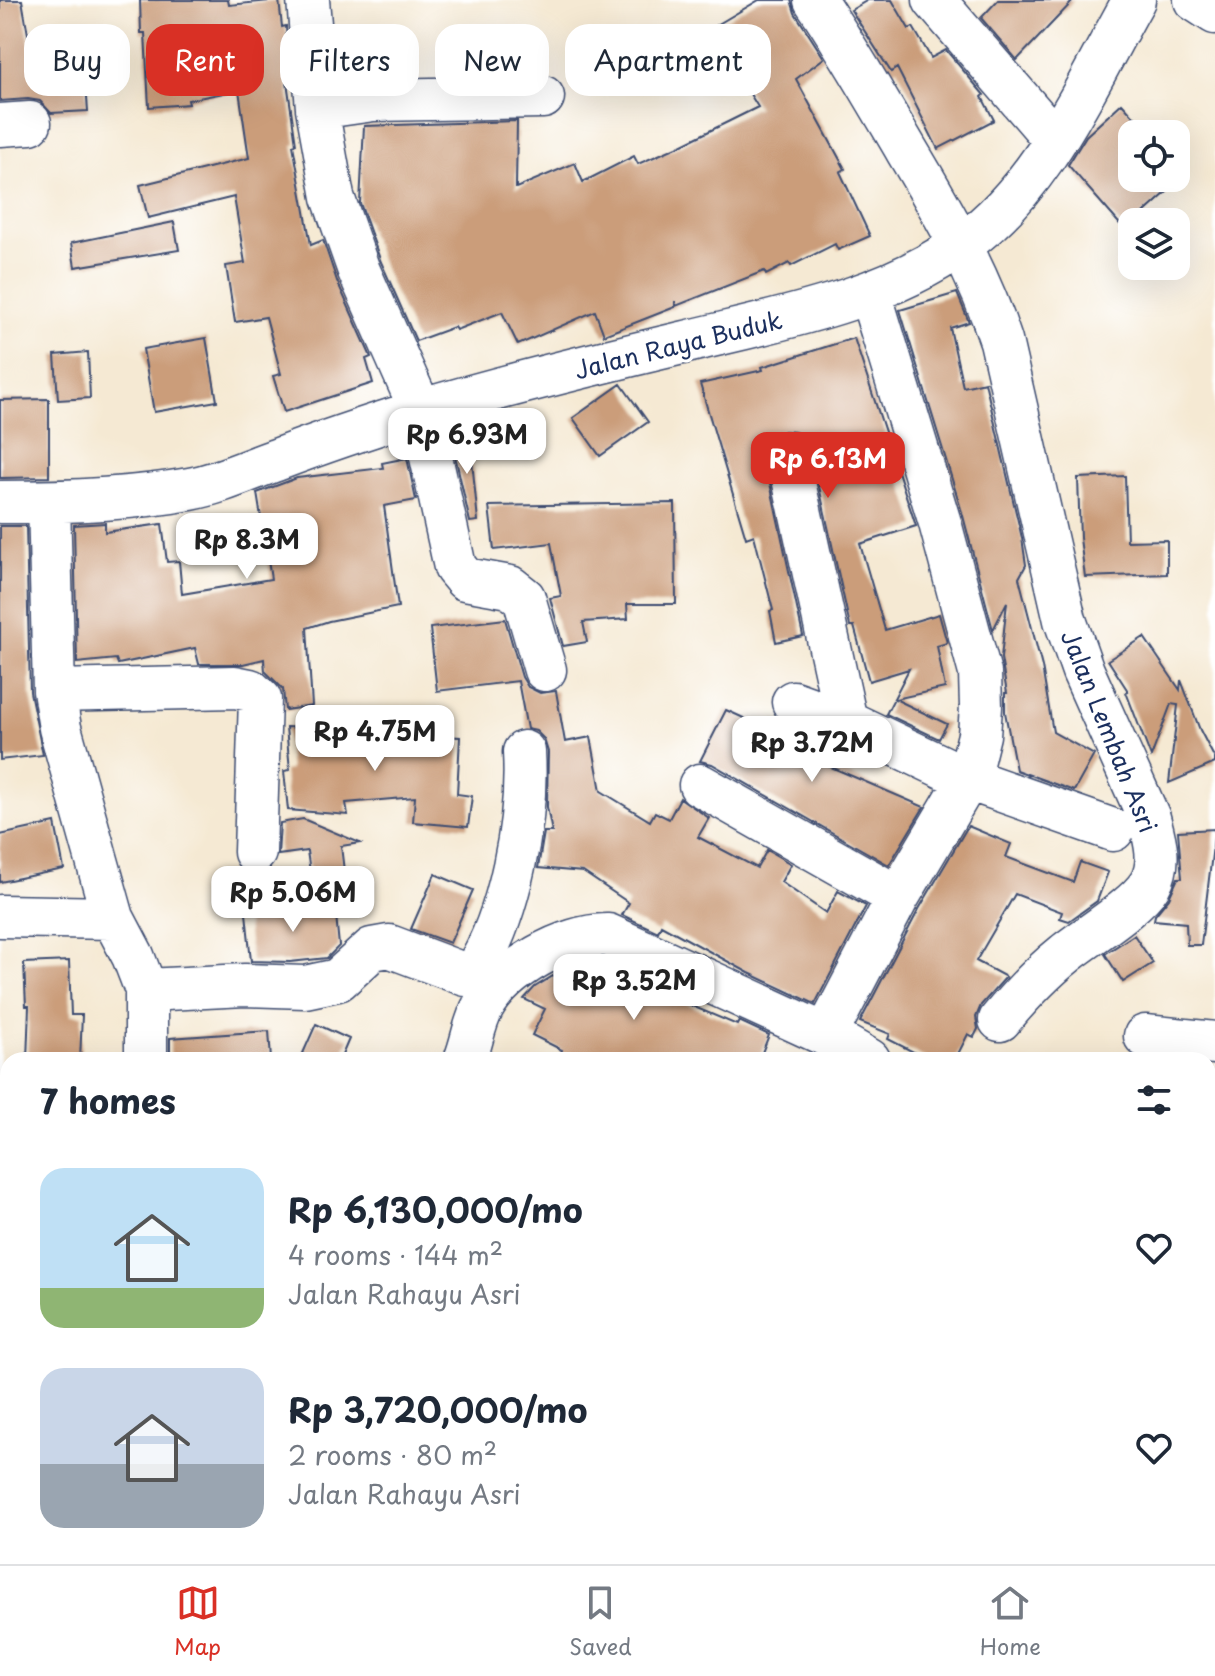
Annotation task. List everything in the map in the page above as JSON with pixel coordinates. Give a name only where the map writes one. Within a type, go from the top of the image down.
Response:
[{"type":"street","points":[[308,0],[317,108],[333,197],[345,236],[421,411],[455,567],[465,579],[510,587],[524,598],[545,670]]},
{"type":"street","name":"Jalan Lembah Asri","points":[[815,0],[847,48],[962,245],[991,309],[1065,620],[1083,671],[1149,818],[1157,855],[1156,869],[1149,885],[1130,905],[1032,981],[1000,1020]]},
{"type":"street","points":[[934,0],[1055,140]]},
{"type":"street","name":"Jalan Raya Buduk","points":[[0,502],[49,502],[192,489],[421,411],[870,293],[962,245],[1015,197],[1055,140],[1134,0]]},
{"type":"street","points":[[1195,0],[1215,13]]},
{"type":"street","points":[[317,108],[373,100],[543,97]]},
{"type":"street","points":[[826,1035],[898,897],[968,779],[979,735],[980,673],[940,523],[870,293]]},
{"type":"street","points":[[788,455],[846,721]]},
{"type":"street","points":[[49,502],[54,691],[70,772],[113,918],[146,990],[146,1052]]},
{"type":"street","points":[[54,691],[235,687],[250,690],[260,699],[255,852]]},
{"type":"street","points":[[793,702],[846,721],[968,779],[1113,830]]},
{"type":"street","points":[[146,990],[245,985],[305,987],[338,980],[372,949],[389,946],[466,975],[474,972],[506,902],[526,785],[524,752]]},
{"type":"street","points":[[700,785],[898,897]]},
{"type":"street","points":[[0,916],[113,918]]},
{"type":"street","points":[[476,1052],[484,1005],[504,983],[527,963],[566,942],[589,935],[608,935],[826,1035],[855,1052]]},
{"type":"street","points":[[1145,1036],[1215,1043]]},
{"type":"building","points":[[0,0],[22,0],[26,24],[24,96],[87,96],[88,111],[51,113],[40,101],[0,101]]},
{"type":"building","points":[[140,0],[228,0],[229,5],[279,0],[282,24],[280,96],[289,96],[296,144],[293,145],[311,245],[323,240],[337,281],[371,357],[366,359],[373,383],[284,412],[273,376],[281,374],[266,317],[235,322],[226,266],[245,263],[234,197],[148,218],[140,185],[249,158],[240,96],[264,96],[264,24],[146,24],[146,52],[145,33],[141,33]]},
{"type":"building","points":[[759,0],[791,0],[795,13],[824,58],[796,79],[845,169],[840,172],[870,236],[838,250],[835,244],[791,266],[789,263],[766,275],[764,271],[676,306],[675,301],[675,307],[604,335],[595,311],[518,345],[502,312],[416,341],[381,262],[360,203],[364,126],[517,121],[516,188],[575,163],[583,182],[634,156],[638,164],[758,107],[751,96],[771,96],[771,24],[718,24]]},
{"type":"building","points":[[868,0],[892,0],[931,58],[946,50],[984,95],[982,97],[994,120],[938,149],[897,68],[891,72],[851,10]]},
{"type":"building","points":[[998,0],[1074,0],[1017,60],[981,18]]},
{"type":"building","points":[[148,96],[208,96],[188,100],[189,104],[149,107]]},
{"type":"building","points":[[1122,103],[1137,120],[1118,120],[1118,192],[1167,192],[1149,208],[1118,208],[1118,222],[1068,165],[1086,136]]},
{"type":"building","points":[[174,222],[179,250],[75,267],[71,243]]},
{"type":"building","points":[[957,293],[969,322],[950,328],[963,387],[985,382],[1022,538],[1026,565],[1019,578],[1042,667],[1053,732],[1094,755],[1074,791],[1016,770],[1005,712],[1007,693],[1001,658],[1007,602],[993,630],[962,512],[900,310]]},
{"type":"building","points":[[206,338],[217,401],[154,412],[143,349]]},
{"type":"building","points":[[854,338],[916,526],[860,544],[885,630],[939,614],[947,643],[937,646],[945,688],[895,699],[947,724],[939,739],[886,714],[909,669],[869,681],[854,626],[850,626],[811,450],[805,438],[795,432],[784,431],[772,437],[765,448],[765,460],[803,636],[776,642],[770,611],[773,610],[754,535],[746,538],[700,384],[763,370],[762,367]]},
{"type":"building","points":[[88,352],[90,398],[58,400],[55,355]]},
{"type":"building","points":[[621,384],[648,422],[600,456],[573,418]]},
{"type":"building","points":[[49,399],[49,477],[0,478],[0,400]]},
{"type":"building","points":[[470,440],[478,521],[470,522],[452,442]]},
{"type":"building","points":[[407,458],[416,500],[384,506],[398,607],[307,628],[312,706],[285,710],[283,689],[265,671],[264,659],[243,664],[199,664],[195,648],[118,664],[116,659],[77,663],[74,525],[105,523],[105,532],[162,524],[167,562],[179,561],[182,594],[271,579],[257,493],[297,478],[383,468],[382,463]]},
{"type":"building","points":[[1125,476],[1127,541],[1167,540],[1167,574],[1085,577],[1078,478]]},
{"type":"building","points":[[675,503],[676,604],[627,604],[628,619],[583,622],[587,642],[563,646],[550,598],[561,596],[551,543],[494,550],[489,506]]},
{"type":"building","points":[[0,526],[26,526],[30,692],[43,755],[0,760]]},
{"type":"building","points":[[505,619],[522,677],[528,687],[540,693],[556,691],[565,742],[591,737],[601,791],[650,821],[655,812],[669,819],[680,798],[709,818],[698,837],[757,868],[767,850],[791,864],[781,882],[826,913],[838,891],[866,906],[815,1004],[749,973],[661,925],[658,932],[622,915],[629,903],[583,872],[538,868],[544,832],[552,832],[547,807],[548,752],[544,739],[536,731],[527,729],[518,681],[437,691],[430,628]]},
{"type":"building","points":[[1144,637],[1180,690],[1181,680],[1215,759],[1215,763],[1169,783],[1178,705],[1171,704],[1151,757],[1128,691],[1108,660]]},
{"type":"building","points":[[726,710],[770,730],[775,720],[851,756],[850,760],[803,755],[924,807],[889,865],[712,764],[700,761]]},
{"type":"building","points":[[286,727],[460,737],[457,794],[472,796],[468,827],[413,822],[415,797],[346,803],[348,815],[288,810],[284,771],[290,770]]},
{"type":"building","points":[[303,819],[360,843],[341,846],[346,888],[313,892],[307,851],[278,855],[280,823]]},
{"type":"building","points":[[55,823],[64,869],[0,882],[0,835]]},
{"type":"building","points":[[968,826],[1011,844],[1006,857],[1073,882],[1080,862],[1108,872],[1097,901],[1069,921],[1060,918],[1062,912],[1015,894],[976,961],[1006,977],[981,1005],[976,1017],[978,1029],[974,1037],[968,1034],[959,1052],[913,1052],[888,1039],[890,1034],[860,1022],[919,909]]},
{"type":"building","points":[[1215,829],[1201,945],[1187,945],[1186,923],[1154,920],[1155,915],[1169,898],[1178,878],[1182,878],[1178,831]]},
{"type":"building","points":[[435,874],[473,890],[450,943],[411,929]]},
{"type":"building","points":[[335,905],[339,946],[327,958],[290,962],[251,961],[246,913]]},
{"type":"building","points":[[1134,935],[1153,963],[1123,982],[1105,954]]},
{"type":"building","points":[[604,959],[636,974],[634,978],[668,992],[666,995],[769,1035],[762,1052],[561,1052],[532,1035],[545,1009],[524,999],[535,987],[558,973],[585,987],[599,960]]},
{"type":"building","points":[[69,961],[71,1015],[82,1015],[80,1052],[27,1052],[29,1006],[26,1006],[24,963]]},
{"type":"building","points":[[316,1024],[349,1039],[343,1052],[304,1052]]},
{"type":"building","points":[[269,1031],[270,1052],[170,1052],[170,1038]]}]
